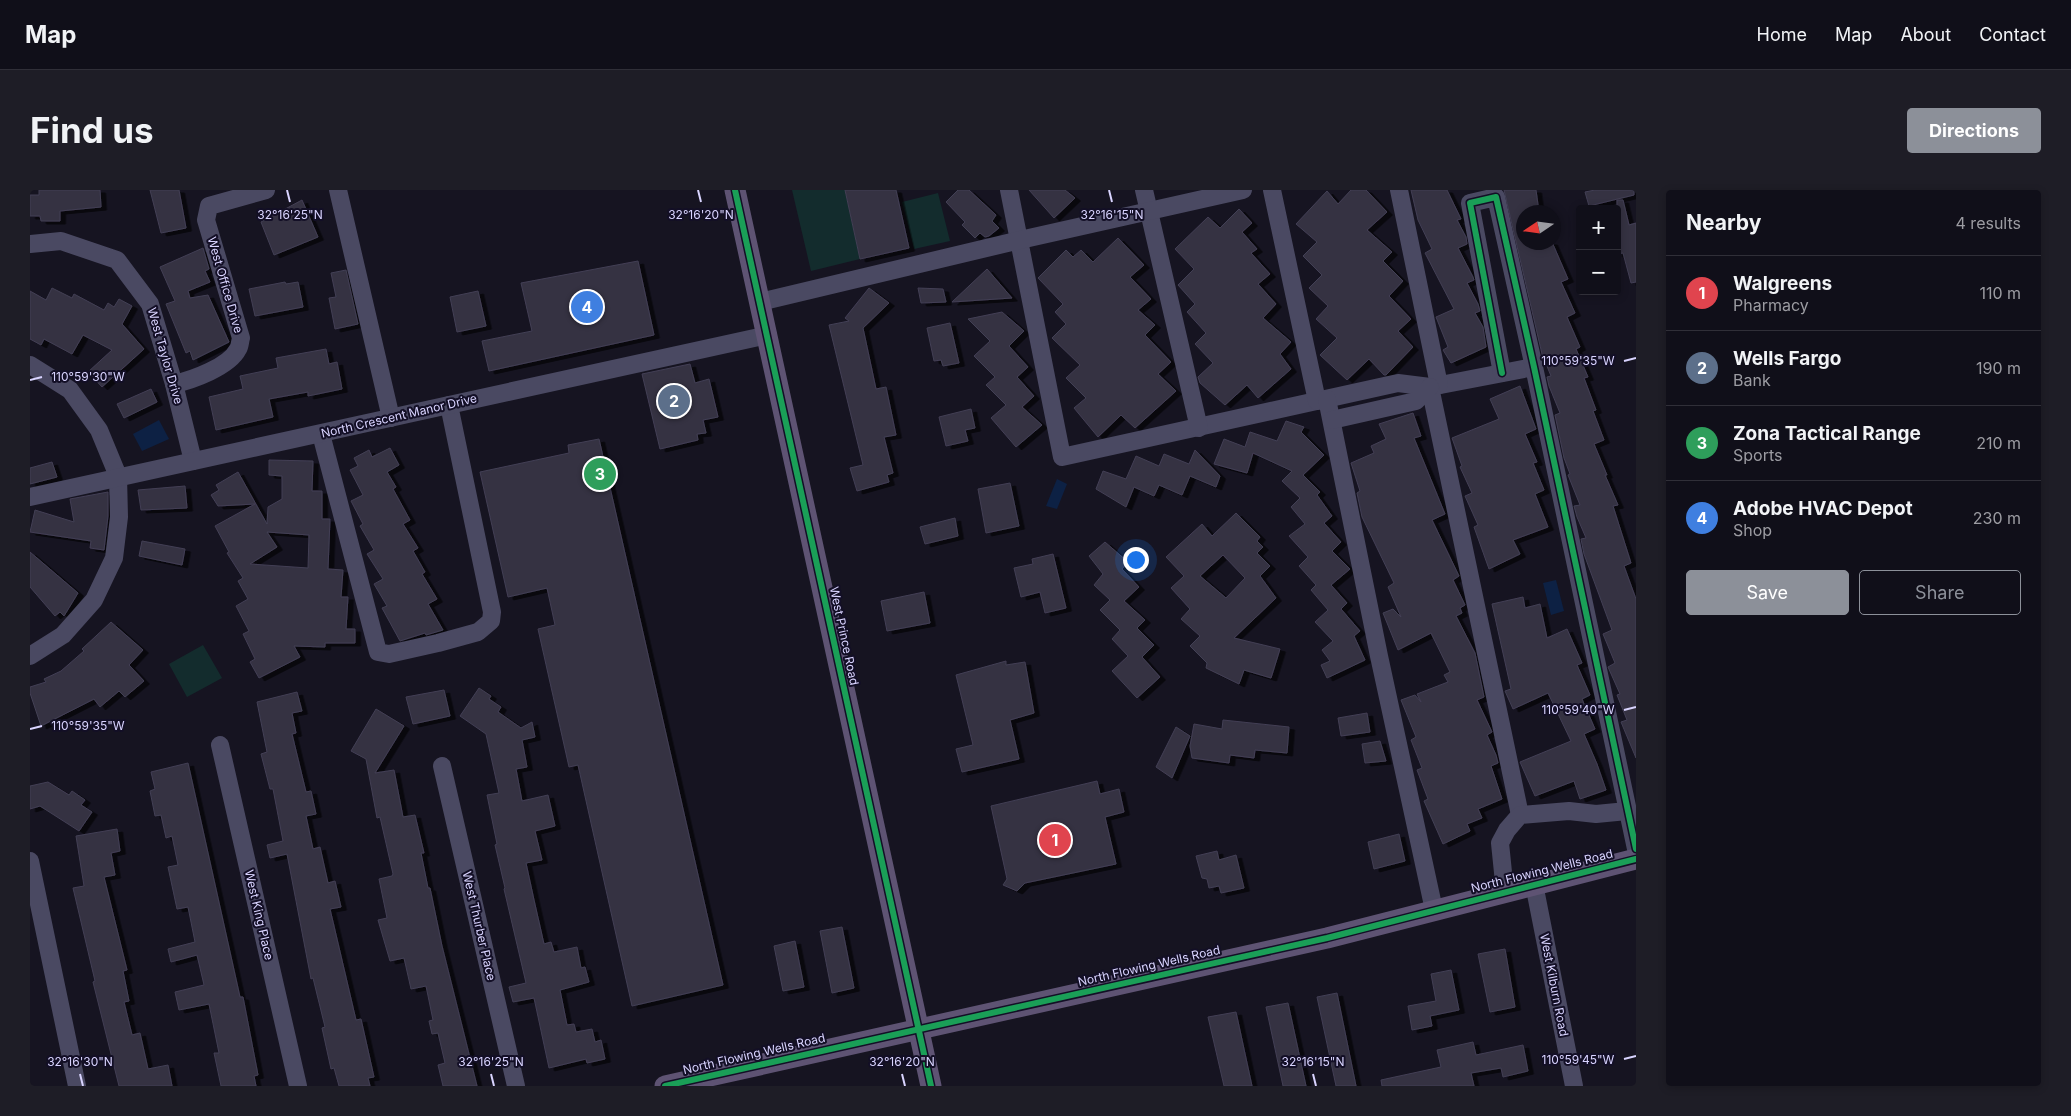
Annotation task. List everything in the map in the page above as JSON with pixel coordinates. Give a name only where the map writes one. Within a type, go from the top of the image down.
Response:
[{"type":"main road","name":"West Prince Road","points":[[735,190],[930,1086]]},
{"type":"main road","name":"North Flowing Wells Road","points":[[665,1086],[1327,938],[1636,859]]},
{"type":"street","name":"West Office Drive","points":[[174,384],[190,381],[226,362],[238,350],[241,338],[206,220],[209,206],[266,190]]},
{"type":"street","points":[[338,190],[391,418]]},
{"type":"street","points":[[1009,190],[1062,458],[1398,383],[1434,386],[1534,367]]},
{"type":"street","points":[[1144,190],[1199,428]]},
{"type":"street","points":[[760,302],[1220,193],[1243,190]]},
{"type":"street","points":[[1272,190],[1322,400],[1332,420],[1379,656],[1434,910]]},
{"type":"street","points":[[1398,190],[1434,386],[1520,815]]},
{"type":"street","points":[[1502,373],[1470,203],[1496,197],[1636,849]]},
{"type":"street","name":"West Taylor Drive","points":[[30,244],[61,242],[117,260],[150,304],[174,384],[194,462]]},
{"type":"street","name":"North Crescent Manor Drive","points":[[30,497],[118,476],[194,462],[768,335]]},
{"type":"street","points":[[30,365],[70,390],[99,430],[118,476],[119,517],[114,558],[94,600],[63,635],[30,656]]},
{"type":"street","points":[[1332,420],[1416,401],[1434,386]]},
{"type":"street","points":[[321,434],[378,652],[389,654],[430,645],[478,632],[491,621],[492,612],[449,405]]},
{"type":"street","name":"West King Place","points":[[220,745],[298,1086]]},
{"type":"street","name":"West Thurber Place","points":[[442,766],[516,1086]]},
{"type":"street","points":[[1505,892],[1500,843],[1507,830],[1520,815],[1569,811],[1596,814],[1627,811]]},
{"type":"street","points":[[30,861],[77,1086]]},
{"type":"street","name":"West Kilburn Road","points":[[1534,884],[1574,1086]]},
{"type":"green space","points":[[792,190],[845,190],[860,259],[811,271]]},
{"type":"green space","points":[[938,193],[950,241],[914,249],[902,202]]},
{"type":"green space","points":[[203,645],[222,678],[187,697],[169,664]]},
{"type":"water","points":[[159,420],[169,439],[142,451],[133,434]]},
{"type":"water","points":[[1057,479],[1067,484],[1057,509],[1046,506]]},
{"type":"water","points":[[1556,580],[1564,611],[1551,615],[1543,583]]},
{"type":"building","points":[[39,190],[100,190],[101,207],[60,211],[60,221],[41,221],[40,216],[30,216],[30,195],[39,195]]},
{"type":"building","points":[[150,190],[179,190],[186,228],[161,233]]},
{"type":"building","points":[[845,190],[896,190],[909,248],[860,259]]},
{"type":"building","points":[[958,190],[969,190],[996,215],[992,221],[999,228],[989,236],[985,237],[980,233],[975,238],[962,225],[965,222],[946,202]]},
{"type":"building","points":[[1029,190],[1065,190],[1075,198],[1054,218]]},
{"type":"building","points":[[1351,190],[1366,190],[1387,212],[1367,230],[1392,252],[1383,261],[1403,281],[1389,296],[1411,319],[1398,331],[1413,347],[1386,375],[1369,359],[1347,380],[1320,355],[1337,338],[1316,319],[1328,306],[1309,288],[1322,275],[1303,256],[1317,242],[1296,224],[1327,191],[1338,204]]},
{"type":"building","points":[[1411,190],[1447,190],[1461,219],[1457,220],[1466,237],[1467,244],[1458,248],[1474,280],[1467,283],[1478,304],[1480,311],[1475,313],[1483,327],[1486,347],[1451,363],[1443,350],[1448,347],[1436,317],[1454,309],[1425,253],[1432,249],[1418,220]]},
{"type":"building","points":[[1504,190],[1536,190],[1538,205],[1516,205],[1516,242]]},
{"type":"building","points":[[1595,190],[1634,190],[1634,195],[1589,205],[1585,192]]},
{"type":"building","points":[[302,200],[318,237],[274,255],[261,222]]},
{"type":"building","points":[[1617,200],[1623,200],[1629,225],[1636,223],[1636,282],[1631,283],[1623,253],[1621,253],[1621,205],[1617,205]]},
{"type":"building","points":[[1239,209],[1252,223],[1242,232],[1257,249],[1251,253],[1270,274],[1258,284],[1276,304],[1263,318],[1291,342],[1280,354],[1291,369],[1258,398],[1247,385],[1225,405],[1200,383],[1198,377],[1213,363],[1195,344],[1206,333],[1187,312],[1195,304],[1178,285],[1194,269],[1175,249],[1208,217],[1220,228]]},
{"type":"building","points":[[1118,238],[1144,265],[1130,277],[1151,299],[1138,310],[1155,325],[1145,335],[1171,362],[1158,374],[1176,391],[1135,428],[1121,415],[1098,437],[1074,408],[1086,398],[1066,378],[1080,365],[1052,338],[1066,324],[1055,312],[1063,304],[1038,278],[1066,250],[1073,257],[1081,250],[1093,262]]},
{"type":"building","points":[[203,248],[209,269],[205,271],[210,282],[188,291],[190,298],[208,295],[229,342],[193,360],[190,351],[186,353],[166,304],[175,301],[160,267]]},
{"type":"building","points":[[1518,250],[1555,250],[1568,279],[1561,282],[1575,313],[1567,317],[1580,347],[1576,349],[1588,377],[1584,378],[1596,410],[1593,411],[1604,440],[1594,444],[1618,505],[1613,506],[1631,563],[1624,566],[1636,599],[1636,758],[1621,722],[1627,720],[1617,695],[1620,694],[1608,667],[1615,663],[1603,634],[1612,630],[1584,554],[1581,539],[1586,538],[1574,506],[1580,505],[1568,475],[1570,474],[1564,458],[1555,415],[1560,413],[1549,386],[1547,377],[1551,376],[1542,354]]},
{"type":"building","points":[[638,261],[654,335],[489,371],[482,341],[532,331],[521,283]]},
{"type":"building","points":[[987,269],[1012,298],[952,302]]},
{"type":"building","points":[[346,270],[358,324],[335,329],[329,298],[336,297],[331,273]]},
{"type":"building","points":[[285,282],[286,284],[298,282],[303,307],[255,316],[249,289]]},
{"type":"building","points":[[52,288],[72,298],[74,294],[104,310],[108,303],[114,307],[119,299],[132,306],[122,324],[144,349],[102,387],[88,372],[112,350],[83,335],[72,354],[44,339],[41,345],[30,339],[30,291],[46,300]]},
{"type":"building","points":[[869,288],[889,303],[863,328],[876,389],[886,387],[896,435],[884,437],[893,473],[887,475],[889,482],[857,491],[850,468],[863,465],[829,325],[849,321],[845,318]]},
{"type":"building","points":[[918,288],[943,289],[946,302],[921,303]]},
{"type":"building","points":[[478,291],[486,326],[457,332],[450,297]]},
{"type":"building","points":[[1002,312],[1024,331],[1009,346],[1028,367],[1017,377],[1034,396],[1022,407],[1042,425],[1016,447],[991,418],[1006,405],[986,385],[995,377],[974,356],[990,341],[968,319]]},
{"type":"building","points":[[950,323],[959,363],[943,366],[941,360],[934,361],[927,328]]},
{"type":"building","points":[[326,349],[329,364],[337,362],[342,389],[308,396],[308,392],[269,399],[273,417],[216,430],[209,397],[243,389],[240,376],[278,368],[276,358]]},
{"type":"building","points":[[690,364],[695,383],[709,379],[718,417],[703,420],[706,433],[697,434],[698,440],[660,449],[642,374]]},
{"type":"building","points":[[1520,386],[1536,429],[1525,434],[1537,462],[1533,463],[1544,490],[1535,494],[1548,527],[1513,540],[1520,554],[1489,569],[1474,527],[1478,525],[1465,496],[1472,493],[1460,467],[1462,466],[1452,438],[1499,419],[1490,399]]},
{"type":"building","points":[[151,389],[157,402],[124,418],[117,404]]},
{"type":"building","points":[[971,409],[975,428],[965,430],[968,441],[946,446],[939,417]]},
{"type":"building","points":[[1413,413],[1421,436],[1414,438],[1445,514],[1432,520],[1459,576],[1453,580],[1465,605],[1460,608],[1462,613],[1456,616],[1475,653],[1484,697],[1477,700],[1492,732],[1487,735],[1498,763],[1491,766],[1502,799],[1478,809],[1482,818],[1467,824],[1470,831],[1443,844],[1424,801],[1428,799],[1417,770],[1422,768],[1411,740],[1416,737],[1401,700],[1415,695],[1421,702],[1417,694],[1448,682],[1444,675],[1450,672],[1431,633],[1398,650],[1383,613],[1393,609],[1401,617],[1388,587],[1394,583],[1362,517],[1357,493],[1360,491],[1351,463],[1374,453],[1371,446],[1386,439],[1379,424]]},
{"type":"building","points":[[1286,421],[1304,427],[1301,432],[1324,455],[1303,475],[1320,492],[1317,495],[1332,516],[1324,523],[1341,542],[1332,551],[1350,569],[1331,585],[1347,603],[1341,609],[1360,631],[1354,636],[1365,660],[1327,678],[1321,665],[1330,661],[1322,650],[1333,641],[1315,622],[1328,610],[1311,590],[1316,585],[1299,566],[1308,557],[1289,536],[1305,524],[1291,507],[1300,498],[1282,481],[1292,471],[1253,453],[1247,473],[1214,464],[1224,439],[1245,447],[1250,432],[1277,441]]},
{"type":"building","points":[[599,439],[723,985],[632,1006],[578,765],[569,767],[538,629],[555,625],[547,588],[508,597],[480,472],[569,453],[568,445]]},
{"type":"building","points":[[390,448],[399,465],[387,472],[396,487],[393,489],[410,520],[403,524],[418,548],[413,551],[425,572],[422,574],[437,599],[428,604],[443,630],[426,635],[425,633],[400,641],[382,608],[387,606],[374,584],[383,579],[367,554],[374,550],[360,526],[363,524],[351,501],[363,495],[350,470],[358,466],[354,458],[369,450],[372,457]]},
{"type":"building","points":[[1195,450],[1220,476],[1216,487],[1190,476],[1182,495],[1159,485],[1154,496],[1134,487],[1126,507],[1096,489],[1103,471],[1126,479],[1136,456],[1159,466],[1164,454],[1189,464]]},
{"type":"building","points":[[269,460],[313,461],[312,491],[322,491],[322,519],[330,519],[328,569],[343,570],[341,597],[348,597],[346,629],[355,629],[355,643],[325,643],[325,647],[294,646],[300,657],[259,678],[250,662],[255,659],[243,634],[249,631],[236,606],[248,599],[238,581],[243,578],[227,553],[229,552],[215,526],[255,504],[218,506],[211,495],[219,490],[216,485],[238,472],[267,524],[268,507],[282,499],[282,476],[269,475]],"holes":[[[267,532],[309,535],[308,568],[250,564],[277,547]]]},
{"type":"building","points":[[52,462],[57,477],[30,484],[30,468]]},
{"type":"building","points":[[1010,483],[1019,526],[986,533],[978,489]]},
{"type":"building","points":[[185,486],[187,508],[141,510],[138,490]]},
{"type":"building","points":[[108,492],[108,516],[104,550],[90,548],[91,541],[30,532],[35,510],[74,522],[70,499]]},
{"type":"building","points":[[1236,513],[1260,537],[1257,541],[1263,547],[1257,553],[1270,566],[1260,576],[1276,598],[1234,638],[1280,649],[1271,678],[1244,670],[1239,684],[1206,668],[1207,663],[1190,646],[1200,636],[1181,619],[1190,609],[1171,588],[1184,576],[1166,557],[1202,524],[1212,536]],"holes":[[[1223,555],[1245,578],[1226,598],[1200,576]]]},
{"type":"building","points":[[955,518],[958,536],[925,544],[920,527]]},
{"type":"building","points":[[142,541],[185,549],[182,565],[139,556]]},
{"type":"building","points":[[1105,542],[1128,562],[1122,569],[1139,587],[1124,601],[1145,620],[1137,628],[1154,645],[1142,657],[1160,677],[1137,698],[1112,671],[1128,656],[1112,639],[1120,630],[1100,610],[1110,600],[1094,585],[1103,574],[1089,556]]},
{"type":"building","points":[[30,552],[78,593],[64,616],[60,612],[55,616],[30,587]]},
{"type":"building","points":[[1053,554],[1066,608],[1045,613],[1040,592],[1021,597],[1014,568],[1033,564],[1032,559]]},
{"type":"building","points":[[924,592],[930,623],[887,631],[881,601]]},
{"type":"building","points":[[1523,597],[1525,608],[1540,604],[1547,638],[1567,629],[1582,663],[1577,665],[1590,695],[1582,699],[1595,729],[1584,734],[1606,790],[1580,799],[1574,781],[1535,796],[1520,762],[1571,741],[1548,693],[1513,709],[1505,691],[1511,689],[1492,604]]},
{"type":"building","points":[[111,622],[143,650],[129,665],[144,681],[125,697],[119,691],[100,707],[94,699],[41,726],[30,693],[30,687],[46,682],[44,679],[61,671],[84,651],[82,649]]},
{"type":"building","points":[[1006,661],[1006,665],[1025,662],[1034,713],[1010,720],[1019,759],[962,772],[956,749],[973,745],[956,675]]},
{"type":"building","points":[[479,688],[491,696],[489,699],[501,707],[498,712],[521,728],[532,722],[535,737],[522,740],[527,767],[516,769],[522,801],[548,795],[555,826],[535,831],[542,860],[526,863],[534,900],[544,944],[551,942],[554,952],[577,947],[581,968],[585,967],[589,982],[560,990],[567,1025],[574,1024],[576,1032],[592,1029],[595,1042],[601,1040],[605,1059],[587,1063],[586,1059],[549,1068],[534,998],[513,1002],[509,987],[526,983],[504,889],[487,795],[499,793],[486,734],[460,716]]},
{"type":"building","points":[[444,690],[450,716],[413,724],[406,697]]},
{"type":"building","points":[[297,692],[302,711],[292,713],[296,733],[292,734],[306,792],[311,791],[316,814],[306,816],[313,849],[320,847],[328,883],[335,881],[341,907],[330,909],[356,1020],[361,1019],[374,1077],[368,1078],[370,1086],[339,1086],[334,1068],[331,1069],[322,1028],[325,1027],[313,978],[311,979],[287,854],[270,858],[267,845],[283,841],[273,789],[270,789],[261,754],[267,752],[257,702]]},
{"type":"building","points":[[376,709],[404,726],[375,773],[394,770],[403,817],[415,815],[424,853],[421,853],[428,888],[430,888],[442,946],[477,1086],[443,1086],[438,1065],[445,1063],[438,1033],[432,1034],[429,1021],[433,1020],[426,986],[411,989],[404,958],[390,961],[378,920],[387,918],[379,879],[392,876],[393,874],[380,817],[377,818],[366,759],[351,751]]},
{"type":"building","points":[[1367,713],[1370,732],[1341,736],[1338,718]]},
{"type":"building","points":[[1223,720],[1289,727],[1287,753],[1255,750],[1254,758],[1230,755],[1229,763],[1192,758],[1190,746],[1194,724],[1222,729]]},
{"type":"building","points":[[1176,727],[1190,736],[1172,778],[1156,767]]},
{"type":"building","points":[[1380,741],[1386,761],[1365,763],[1362,744]]},
{"type":"building","points":[[188,763],[240,997],[243,997],[258,1075],[254,1076],[256,1086],[221,1086],[214,1053],[219,1053],[209,1004],[179,1010],[175,992],[204,985],[197,955],[171,962],[168,949],[195,942],[188,907],[177,909],[168,867],[178,865],[172,836],[166,838],[161,815],[155,816],[150,791],[155,789],[151,772]]},
{"type":"building","points":[[1097,781],[1100,794],[1119,789],[1124,812],[1105,817],[1116,864],[1025,883],[1017,891],[1003,885],[1007,879],[991,806]]},
{"type":"building","points":[[48,782],[69,795],[72,791],[85,800],[81,805],[92,812],[79,831],[40,806],[30,809],[30,786]]},
{"type":"building","points":[[117,829],[120,851],[111,853],[115,875],[104,877],[127,970],[123,971],[129,1001],[124,1002],[132,1035],[140,1033],[148,1069],[168,1065],[172,1086],[119,1086],[93,982],[95,981],[73,888],[84,886],[76,836]]},
{"type":"building","points":[[1399,834],[1405,861],[1374,869],[1368,842]]},
{"type":"building","points":[[1217,851],[1219,860],[1236,855],[1244,888],[1221,893],[1219,886],[1209,888],[1207,879],[1202,878],[1196,856]]},
{"type":"building","points":[[842,927],[854,988],[832,993],[820,931]]},
{"type":"building","points":[[795,941],[804,987],[783,991],[774,946]]},
{"type":"building","points":[[1505,949],[1515,1007],[1490,1012],[1478,954]]},
{"type":"building","points":[[1451,970],[1459,1010],[1430,1016],[1432,1026],[1412,1030],[1408,1006],[1436,1001],[1431,974]]},
{"type":"building","points":[[1337,993],[1356,1086],[1336,1086],[1317,997]]},
{"type":"building","points":[[1288,1003],[1306,1086],[1283,1086],[1266,1007]]},
{"type":"building","points":[[1236,1012],[1252,1086],[1224,1086],[1208,1017]]},
{"type":"building","points":[[1473,1042],[1476,1055],[1523,1045],[1528,1071],[1503,1077],[1501,1068],[1471,1073],[1474,1086],[1382,1086],[1381,1080],[1441,1067],[1437,1050]]},
{"type":"cycle path","points":[[735,190],[931,1086]]},
{"type":"cycle path","points":[[1502,373],[1470,203],[1496,197],[1636,849]]},
{"type":"cycle path","points":[[665,1086],[1327,938],[1636,859]]},
{"type":"place","name":"Adobe HVAC Depot","points":[[587,307]]},
{"type":"place","name":"Wells Fargo","points":[[674,401]]},
{"type":"place","name":"Zona Tactical Range","points":[[600,474]]},
{"type":"place","name":"Walgreens","points":[[1055,840]]}]
